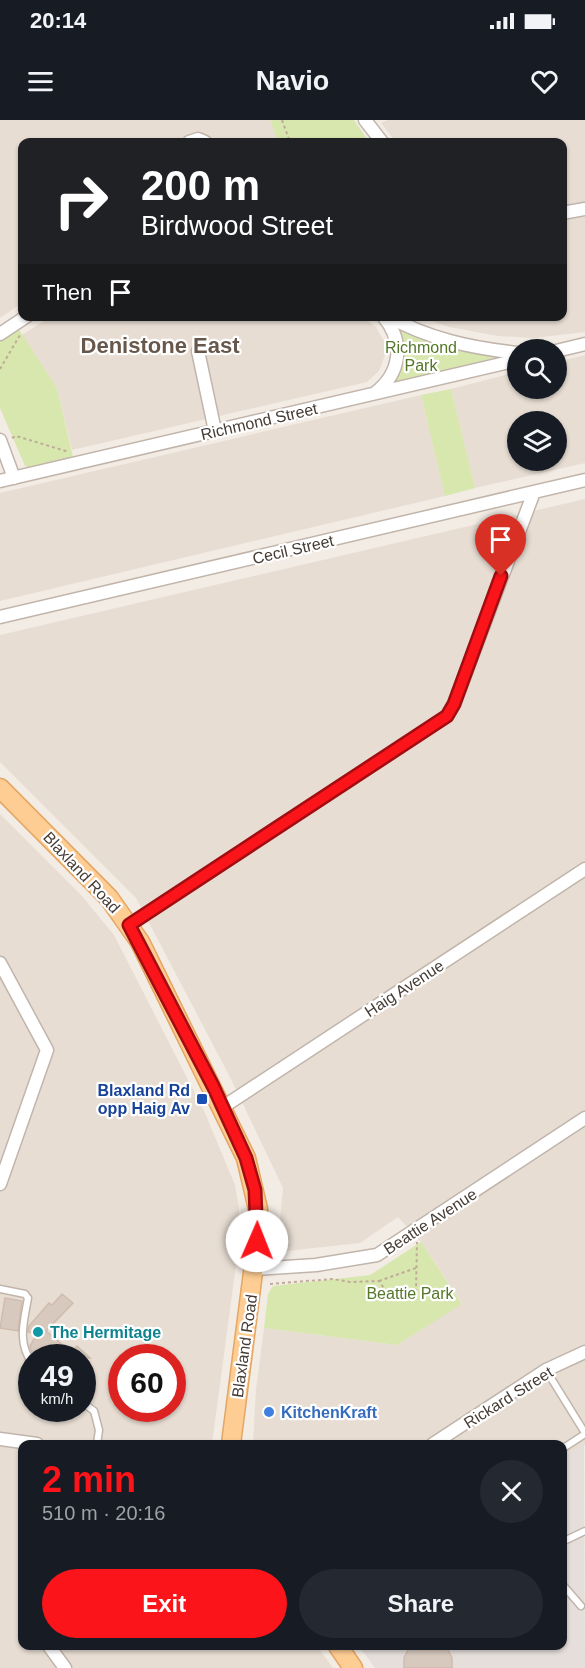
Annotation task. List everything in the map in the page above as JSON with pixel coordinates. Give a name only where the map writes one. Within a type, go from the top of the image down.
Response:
[{"type":"main road","name":"Blaxland Road","points":[[0,788],[90,877],[129,925],[223,1107],[246,1158],[258,1209],[255,1269],[232,1440]]},
{"type":"main road","points":[[341,1650],[353,1668]]},
{"type":"street","points":[[365,120],[379,138]]},
{"type":"street","points":[[567,212],[585,209]]},
{"type":"street","points":[[0,334],[20,321]]},
{"type":"street","points":[[372,395],[387,383],[395,370],[398,352],[397,337],[386,321]]},
{"type":"street","points":[[399,321],[428,335],[459,344],[507,351]]},
{"type":"street","points":[[567,348],[585,344]]},
{"type":"street","points":[[198,351],[215,431]]},
{"type":"street","name":"Richmond Street","points":[[0,482],[507,363]]},
{"type":"street","points":[[0,441],[15,478]]},
{"type":"street","name":"Cecil Street","points":[[0,617],[585,480]]},
{"type":"street","points":[[129,925],[447,716],[454,704],[534,492]]},
{"type":"street","name":"Haig Avenue","points":[[223,1107],[585,869]]},
{"type":"street","points":[[0,963],[47,1050],[0,1184]]},
{"type":"street","name":"Beattie Avenue","points":[[255,1269],[316,1265],[377,1255],[585,1118]]},
{"type":"street","name":"Rickard Street","points":[[439,1440],[546,1370],[585,1352]]},
{"type":"street","points":[[0,1439],[18,1441]]},
{"type":"street","points":[[52,1650],[65,1668]]},
{"type":"lane","points":[[0,1289],[25,1294],[28,1298],[22,1344]]},
{"type":"lane","points":[[546,1370],[585,1434],[567,1446]]},
{"type":"lane","points":[[96,1419],[99,1430],[98,1440]]},
{"type":"lane","points":[[567,1540],[585,1532]]},
{"type":"lane","points":[[567,1590],[581,1606]]},
{"type":"path","points":[[282,120],[289,138]]},
{"type":"path","points":[[0,369],[20,334]]},
{"type":"path","points":[[0,441],[16,436],[72,453]]},
{"type":"path","points":[[379,1281],[390,1297],[403,1299],[417,1291],[418,1230]]},
{"type":"path","points":[[270,1284],[332,1279],[350,1282],[379,1281],[417,1268]]},
{"type":"shaded area","points":[[0,120],[270,120],[277,138],[18,138],[18,306],[0,318]]},
{"type":"shaded area","points":[[387,120],[585,120],[585,332],[534,338],[498,336],[449,327],[432,321],[567,321],[567,138],[393,138],[381,123]]},
{"type":"shaded area","points":[[44,321],[368,321],[376,327],[384,341],[385,355],[379,371],[367,382],[72,450],[57,388],[22,335]]},
{"type":"shaded area","points":[[585,355],[585,463],[567,467],[567,411],[507,411],[507,471],[550,471],[475,488],[451,389],[507,375],[507,399],[567,399],[567,360]]},
{"type":"shaded area","points":[[421,395],[445,496],[0,601],[0,493]]},
{"type":"shaded area","points":[[585,499],[585,1445],[567,1456],[567,1440],[253,1440],[256,1389],[264,1328],[397,1345],[462,1303],[421,1242],[398,1217],[360,1243],[277,1252],[283,1188],[232,1081],[136,898],[0,762],[0,635]]},
{"type":"shaded area","points":[[0,814],[81,895],[114,935],[205,1113],[235,1185],[239,1208],[237,1257],[213,1440],[18,1440],[18,1650],[320,1650],[333,1668],[0,1668]]},
{"type":"shaded area","points":[[584,1444],[585,1668],[375,1668],[362,1650],[567,1650],[567,1455]]},
{"type":"green space","points":[[270,120],[354,120],[366,138],[277,138]]},
{"type":"green space","name":"Richmond Park","points":[[392,322],[506,355],[391,384]]},
{"type":"green space","points":[[18,328],[57,388],[73,457],[32,468],[25,466],[0,408],[0,340]]},
{"type":"green space","points":[[451,389],[475,488],[445,496],[421,395]]},
{"type":"green space","name":"Beattie Park","points":[[421,1242],[462,1304],[397,1345],[264,1328],[268,1294],[273,1286],[370,1275]]},
{"type":"building","points":[[62,1294],[73,1303],[46,1331],[61,1344],[31,1344],[37,1334],[28,1332],[29,1326],[49,1303],[52,1305]]},
{"type":"building","points":[[5,1298],[22,1301],[18,1331],[0,1328]]},
{"type":"building","points":[[408,1650],[448,1650],[452,1658],[452,1668],[404,1668],[404,1658]]},
{"type":"place","name":"Blaxland Rd opp Haig Av","points":[[202,1099]]},
{"type":"place","name":"The Hermitage","points":[[38,1332]]},
{"type":"place","name":"KitchenKraft","points":[[269,1412]]},
{"type":"district","name":"Denistone East","points":[[160,345]]},
{"type":"route","points":[[257,1241],[258,1209],[246,1158],[213,1086],[140,942],[129,925],[447,716],[454,704],[501,576]]}]
